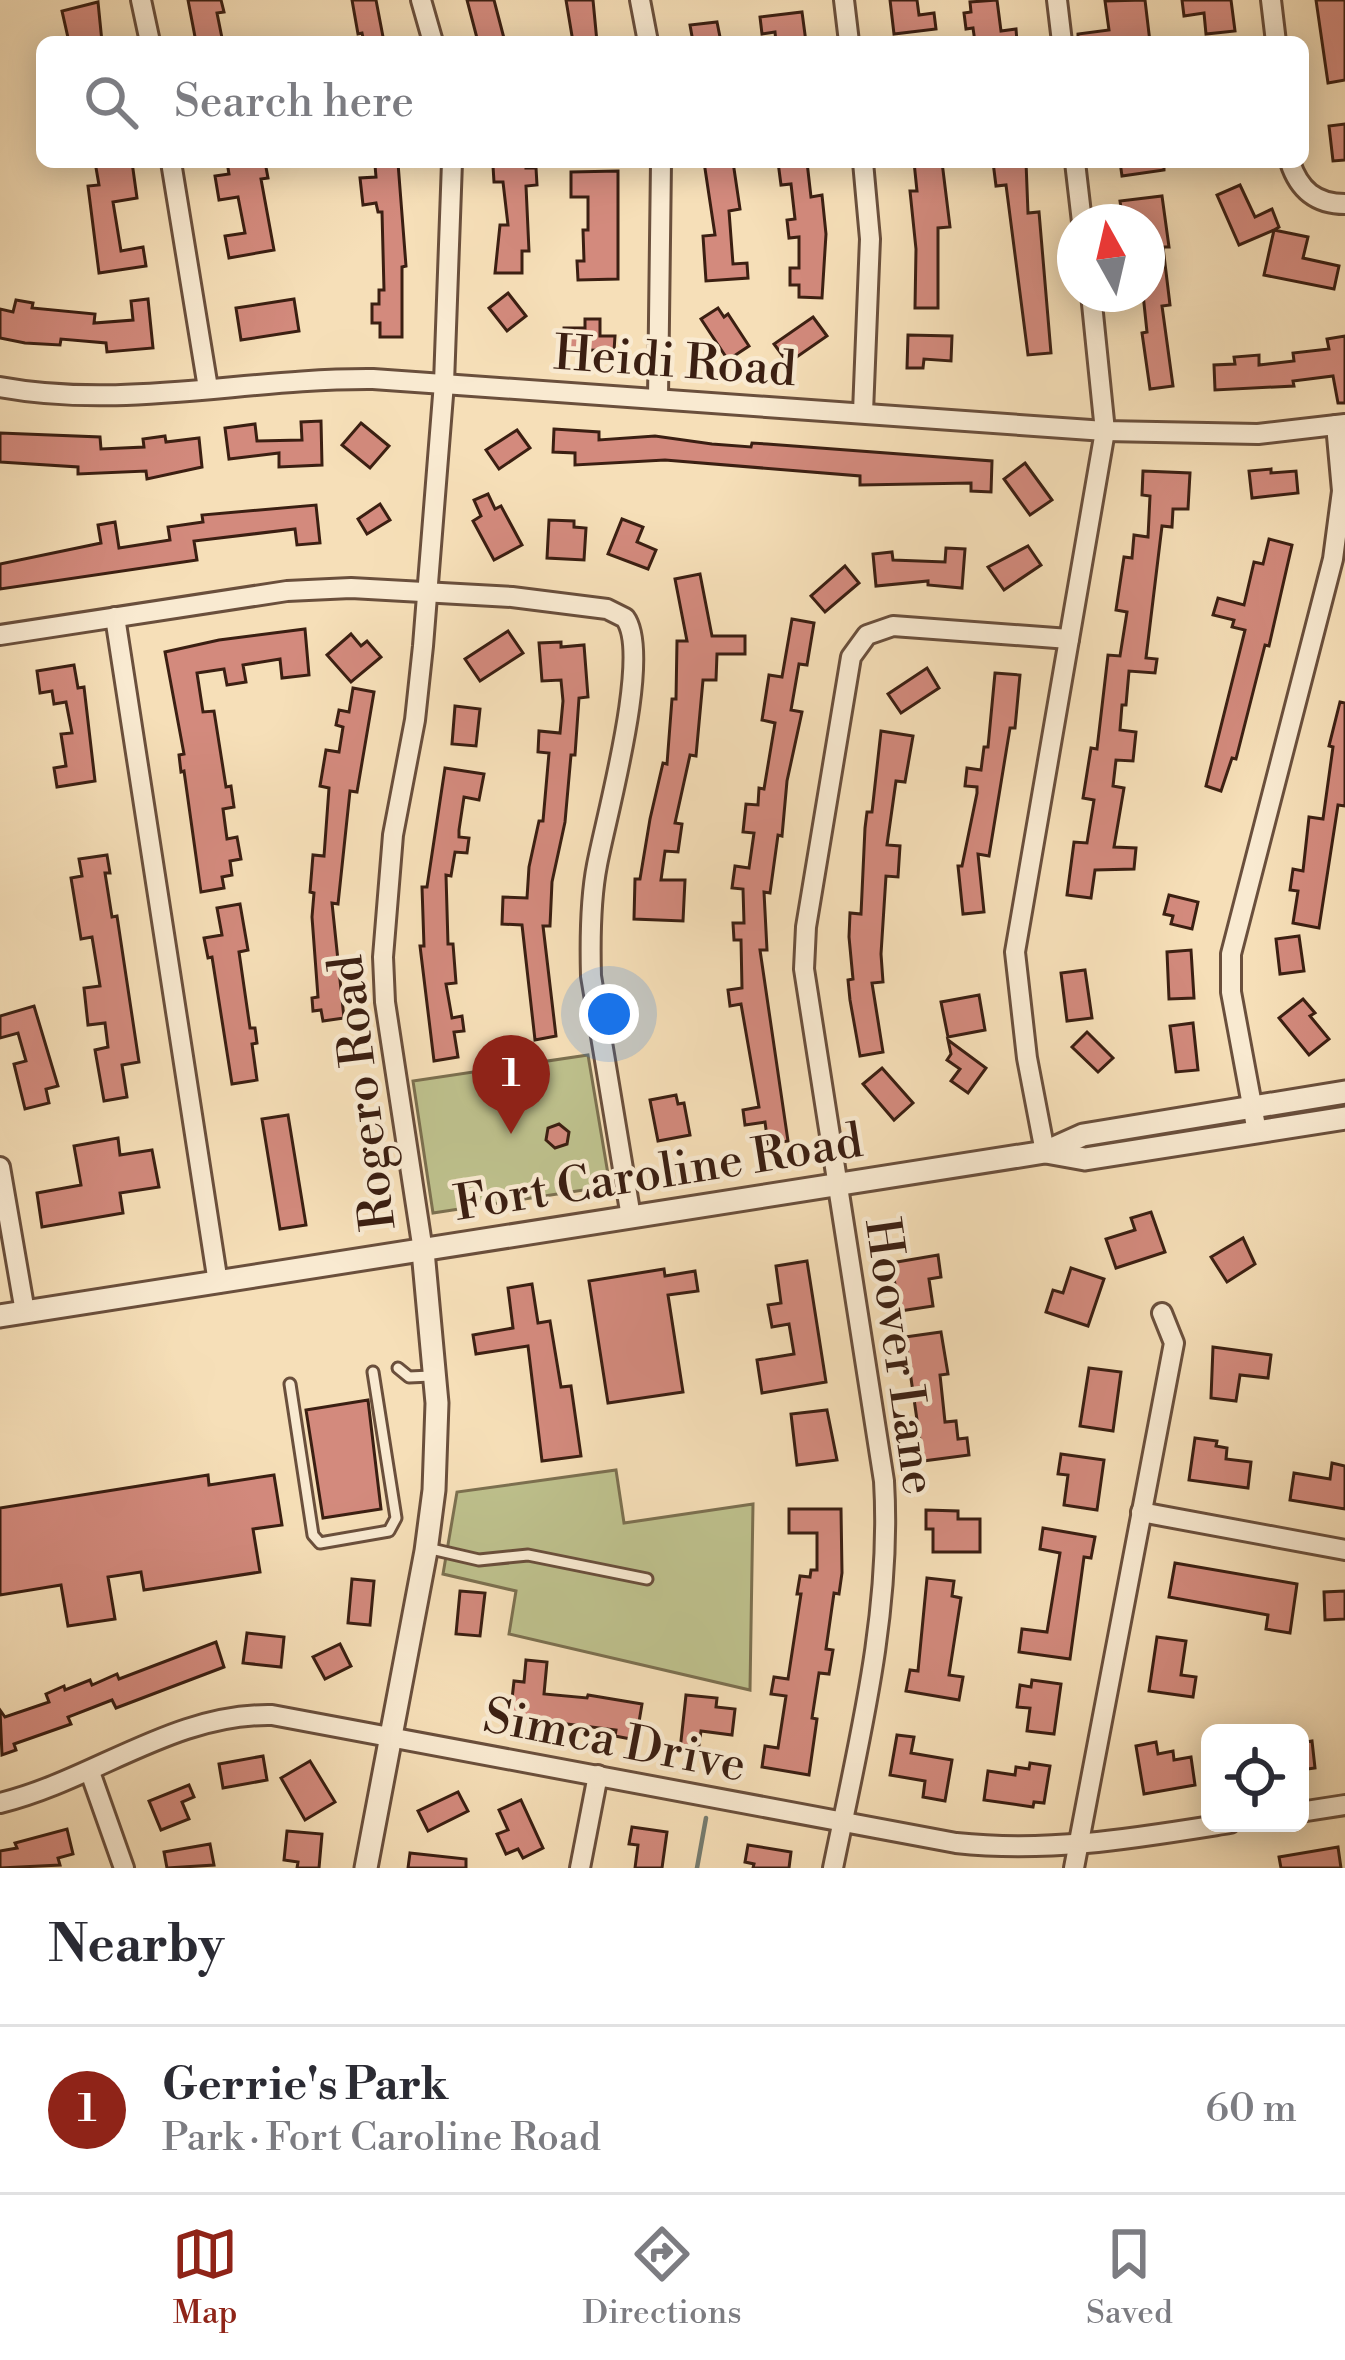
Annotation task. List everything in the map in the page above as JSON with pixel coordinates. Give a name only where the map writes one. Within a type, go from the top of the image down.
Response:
[{"type":"street","points":[[141,0],[149,36]]},
{"type":"street","points":[[421,0],[431,36]]},
{"type":"street","points":[[640,0],[647,36]]},
{"type":"street","points":[[844,0],[847,36]]},
{"type":"street","points":[[1057,0],[1061,36]]},
{"type":"street","points":[[1271,0],[1275,36]]},
{"type":"street","points":[[172,168],[208,388]]},
{"type":"street","name":"Rogero Road","points":[[366,1868],[427,1548],[437,1447],[436,1376],[423,1251],[382,957],[393,835],[415,720],[427,590],[444,383],[452,168]]},
{"type":"street","points":[[658,398],[661,168]]},
{"type":"street","points":[[863,412],[870,239],[864,168]]},
{"type":"street","points":[[1076,168],[1080,204]]},
{"type":"street","points":[[1294,168],[1306,192],[1329,204],[1345,205]]},
{"type":"street","points":[[1046,1152],[1027,1058],[1015,952],[1105,431],[1093,312]]},
{"type":"street","name":"Heidi Road","points":[[0,387],[86,397],[325,378],[1105,431],[1221,435],[1341,425]]},
{"type":"street","points":[[1256,1132],[1231,992],[1232,954],[1333,559],[1342,490],[1341,425]]},
{"type":"street","points":[[0,635],[286,591],[427,590],[607,609],[625,618],[634,640],[627,724],[596,867],[590,943],[591,976],[631,1217]]},
{"type":"street","points":[[115,616],[218,1282]]},
{"type":"street","name":"Hoover Lane","points":[[832,1868],[883,1599],[887,1538],[884,1481],[839,1184],[820,1091],[804,943],[851,657],[867,635],[893,626],[1070,640]]},
{"type":"street","name":"Fort Caroline Road","points":[[0,1316],[1046,1152],[1083,1135],[1345,1092]]},
{"type":"street","name":"Fort Caroline Road","points":[[1046,1152],[1085,1159],[1345,1118]]},
{"type":"street","points":[[0,1167],[25,1312]]},
{"type":"street","points":[[1074,1868],[1174,1343],[1162,1313]]},
{"type":"street","points":[[1142,1512],[1345,1550]]},
{"type":"street","name":"Simca Drive","points":[[0,1803],[90,1772],[218,1717],[287,1716],[980,1846],[1078,1847],[1201,1828]]},
{"type":"street","points":[[90,1772],[124,1868]]},
{"type":"street","points":[[580,1868],[598,1775]]},
{"type":"street","points":[[1309,1811],[1345,1805]]},
{"type":"lane","points":[[398,1368],[409,1376],[436,1376]]},
{"type":"lane","points":[[290,1384],[314,1535],[320,1543],[388,1531],[396,1518],[373,1372]]},
{"type":"lane","points":[[427,1548],[479,1560],[528,1555],[646,1579]]},
{"type":"green space","points":[[588,1055],[610,1186],[433,1213],[413,1081]]},
{"type":"green space","points":[[616,1470],[624,1523],[753,1504],[750,1690],[509,1634],[516,1591],[443,1574],[457,1492]]},
{"type":"building","points":[[188,0],[221,0],[224,12],[217,13],[222,36],[195,36]]},
{"type":"building","points":[[352,0],[376,0],[383,36],[358,34]]},
{"type":"building","points":[[467,0],[494,0],[503,36],[476,36]]},
{"type":"building","points":[[566,0],[593,0],[596,36],[572,36]]},
{"type":"building","points":[[890,0],[917,0],[919,15],[934,13],[936,29],[894,34]]},
{"type":"building","points":[[997,0],[1001,31],[1016,29],[1017,36],[974,36],[973,28],[966,29],[964,13],[971,12],[970,2]]},
{"type":"building","points":[[1145,0],[1149,36],[1078,36],[1109,30],[1105,1]]},
{"type":"building","points":[[1182,0],[1231,0],[1235,31],[1206,34],[1204,13],[1184,16]]},
{"type":"building","points":[[1316,0],[1345,0],[1345,80],[1328,83]]},
{"type":"building","points":[[98,2],[101,36],[68,36],[62,11]]},
{"type":"building","points":[[802,12],[805,36],[762,34],[760,17]]},
{"type":"building","points":[[717,22],[720,36],[692,36],[690,25]]},
{"type":"building","points":[[1345,124],[1345,160],[1333,161],[1329,126]]},
{"type":"building","points":[[96,168],[133,168],[137,198],[113,202],[121,251],[143,247],[146,266],[99,273],[88,186],[99,185]]},
{"type":"building","points":[[228,168],[266,168],[268,178],[261,179],[274,250],[229,258],[225,236],[245,233],[238,197],[219,200],[215,176],[229,174]]},
{"type":"building","points":[[375,168],[398,168],[406,266],[402,267],[402,337],[380,337],[380,323],[372,323],[372,304],[379,304],[379,290],[384,290],[382,212],[376,203],[363,205],[360,178],[376,177]]},
{"type":"building","points":[[493,168],[536,168],[537,185],[526,186],[529,251],[522,251],[522,273],[495,273],[500,225],[508,225],[503,182],[494,182]]},
{"type":"building","points":[[705,168],[734,168],[740,209],[729,211],[733,264],[747,263],[748,278],[706,281],[703,236],[715,235]]},
{"type":"building","points":[[779,168],[808,168],[811,197],[822,195],[826,234],[822,298],[799,297],[799,285],[790,285],[790,268],[799,268],[799,237],[789,238],[787,220],[795,219],[791,184],[781,185]]},
{"type":"building","points":[[915,168],[943,168],[950,227],[938,228],[938,308],[915,308],[910,191],[917,191]]},
{"type":"building","points":[[994,168],[1026,168],[1028,213],[1039,212],[1051,353],[1028,355],[1006,185],[996,186]]},
{"type":"building","points":[[1121,168],[1164,168],[1164,170],[1122,176]]},
{"type":"building","points":[[618,171],[618,279],[578,280],[577,261],[584,261],[583,230],[588,230],[588,197],[571,197],[571,172]]},
{"type":"building","points":[[1240,185],[1255,217],[1272,209],[1279,227],[1239,245],[1217,195]]},
{"type":"building","points":[[1162,196],[1163,204],[1120,204]]},
{"type":"building","points":[[1274,230],[1308,237],[1303,258],[1339,266],[1334,289],[1264,275]]},
{"type":"building","points":[[1165,264],[1170,305],[1165,306]]},
{"type":"building","points":[[508,293],[526,316],[507,331],[489,308]]},
{"type":"building","points":[[148,299],[153,348],[107,352],[106,343],[61,339],[60,345],[0,338],[0,309],[13,312],[16,300],[33,303],[32,308],[95,314],[94,323],[133,320],[131,301]]},
{"type":"building","points":[[294,299],[299,331],[241,340],[236,308]]},
{"type":"building","points":[[718,308],[724,317],[728,314],[749,346],[728,360],[701,319]]},
{"type":"building","points":[[1145,312],[1163,312],[1173,386],[1150,389],[1142,333],[1147,332]]},
{"type":"building","points":[[813,317],[827,336],[788,363],[774,344]]},
{"type":"building","points":[[585,319],[600,319],[600,336],[615,336],[614,351],[563,349],[564,328],[585,328]]},
{"type":"building","points":[[908,335],[952,336],[951,361],[924,359],[923,368],[907,368]]},
{"type":"building","points":[[1345,336],[1345,403],[1338,403],[1333,376],[1293,381],[1294,386],[1215,390],[1214,365],[1259,355],[1259,365],[1294,361],[1293,353],[1329,349],[1327,339]]},
{"type":"building","points":[[321,421],[322,465],[279,467],[279,453],[229,459],[225,428],[255,424],[257,441],[302,440],[301,422]]},
{"type":"building","points":[[361,423],[389,446],[370,468],[342,445]]},
{"type":"building","points":[[554,429],[599,432],[599,440],[655,436],[751,447],[752,443],[992,461],[991,492],[971,491],[971,483],[860,485],[860,476],[665,460],[575,465],[575,453],[553,452]]},
{"type":"building","points":[[517,430],[530,448],[499,469],[486,450]]},
{"type":"building","points":[[0,433],[100,437],[101,449],[144,447],[143,439],[165,436],[166,442],[199,438],[202,467],[147,479],[146,471],[78,474],[78,467],[0,462]]},
{"type":"building","points":[[1025,463],[1052,500],[1030,515],[1004,479]]},
{"type":"building","points":[[1271,469],[1271,473],[1296,471],[1298,493],[1252,498],[1249,471]]},
{"type":"building","points":[[1143,471],[1190,473],[1188,509],[1173,509],[1172,527],[1162,526],[1146,658],[1157,659],[1155,673],[1129,671],[1126,705],[1122,705],[1120,730],[1136,732],[1133,761],[1116,760],[1113,786],[1124,788],[1114,847],[1136,848],[1134,869],[1095,870],[1091,898],[1067,895],[1074,842],[1087,843],[1094,800],[1083,798],[1091,748],[1097,749],[1108,655],[1120,656],[1127,612],[1116,610],[1124,557],[1132,558],[1134,535],[1148,537],[1150,496],[1142,495]]},
{"type":"building","points":[[488,494],[495,509],[501,506],[522,545],[494,560],[473,521],[481,516],[474,500]]},
{"type":"building","points":[[380,504],[390,520],[367,534],[358,519]]},
{"type":"building","points":[[316,505],[320,543],[297,545],[295,529],[194,541],[197,560],[0,589],[0,564],[101,543],[98,525],[115,522],[119,548],[170,540],[168,527],[203,522],[202,515]]},
{"type":"building","points":[[622,519],[643,527],[637,542],[656,550],[648,569],[608,554]]},
{"type":"building","points":[[549,520],[574,521],[574,527],[586,528],[584,560],[547,558]]},
{"type":"building","points":[[1269,539],[1292,545],[1269,646],[1265,645],[1236,759],[1232,758],[1221,791],[1206,786],[1245,630],[1232,627],[1234,620],[1213,615],[1218,598],[1244,605],[1254,562],[1263,564]]},
{"type":"building","points":[[1028,546],[1041,565],[1004,590],[988,567]]},
{"type":"building","points":[[946,548],[965,549],[962,588],[928,585],[928,581],[876,586],[873,554],[892,552],[893,560],[945,562]]},
{"type":"building","points":[[845,566],[859,583],[825,612],[811,596]]},
{"type":"building","points":[[700,574],[712,636],[745,636],[745,654],[717,654],[716,680],[703,680],[696,756],[690,755],[675,823],[682,824],[678,852],[665,851],[661,880],[685,880],[683,921],[634,919],[635,879],[640,879],[663,763],[667,764],[672,699],[676,699],[677,641],[687,641],[675,579]]},
{"type":"building","points":[[792,619],[814,623],[807,665],[799,664],[791,710],[802,712],[787,781],[782,836],[778,835],[770,893],[764,892],[767,950],[760,950],[788,1141],[768,1144],[765,1122],[745,1125],[743,1110],[759,1107],[741,1004],[730,1006],[728,990],[742,988],[741,940],[734,940],[733,923],[744,923],[743,889],[732,888],[735,866],[749,868],[754,833],[743,832],[746,804],[758,805],[759,788],[764,789],[775,723],[762,720],[769,675],[782,677]]},
{"type":"building","points":[[305,629],[309,675],[282,678],[280,659],[243,665],[246,682],[227,685],[224,669],[197,673],[203,712],[214,711],[226,787],[231,786],[234,807],[223,809],[227,839],[237,837],[241,859],[230,861],[232,875],[222,877],[224,888],[201,892],[181,772],[179,755],[184,754],[165,652]]},
{"type":"building","points":[[508,631],[523,653],[480,681],[465,659]]},
{"type":"building","points":[[351,634],[361,646],[367,641],[381,657],[351,682],[327,655]]},
{"type":"building","points":[[561,642],[561,647],[584,645],[588,697],[579,698],[550,926],[543,926],[556,1036],[535,1040],[522,925],[502,924],[503,897],[527,898],[529,867],[539,821],[543,821],[549,753],[538,752],[539,731],[560,733],[563,701],[561,680],[542,681],[539,643]]},
{"type":"building","points":[[74,665],[78,688],[84,687],[95,781],[57,787],[54,768],[66,766],[61,734],[72,733],[66,702],[54,704],[52,691],[40,693],[37,671]]},
{"type":"building","points":[[927,668],[939,688],[901,713],[888,694]]},
{"type":"building","points":[[995,673],[1020,675],[1015,728],[1010,728],[989,856],[978,854],[984,912],[963,914],[958,866],[962,866],[977,793],[977,787],[965,786],[967,768],[981,770],[984,747],[988,747]]},
{"type":"building","points":[[353,688],[374,692],[357,792],[350,791],[338,904],[332,903],[344,1018],[323,1021],[321,1010],[313,1011],[312,998],[318,997],[314,893],[310,892],[313,855],[324,856],[329,788],[320,786],[326,750],[339,752],[343,727],[336,725],[339,710],[349,712]]},
{"type":"building","points":[[1340,702],[1345,703],[1345,806],[1338,805],[1319,928],[1293,923],[1298,891],[1290,890],[1293,869],[1303,871],[1309,817],[1323,819],[1333,747],[1329,746]]},
{"type":"building","points":[[455,706],[480,709],[476,746],[452,744]]},
{"type":"building","points":[[881,731],[913,736],[905,782],[896,781],[887,845],[900,846],[898,877],[886,876],[883,982],[872,983],[883,1052],[860,1056],[848,980],[853,979],[850,913],[861,914],[865,828],[867,812],[872,812]]},
{"type":"building","points":[[445,768],[484,774],[479,800],[464,797],[459,837],[469,838],[467,853],[455,852],[451,876],[446,875],[448,944],[453,944],[456,983],[446,984],[452,1018],[462,1016],[464,1031],[454,1032],[458,1057],[434,1061],[420,946],[424,946],[422,887],[427,887]]},
{"type":"building","points":[[107,855],[110,873],[105,873],[112,917],[117,916],[139,1062],[122,1065],[127,1097],[104,1101],[95,1050],[108,1047],[105,1023],[88,1025],[84,988],[100,986],[92,937],[81,939],[71,878],[82,876],[79,859]]},
{"type":"building","points":[[1169,895],[1198,902],[1192,929],[1171,924],[1173,916],[1164,914]]},
{"type":"building","points":[[240,904],[248,950],[239,952],[250,1028],[255,1028],[257,1043],[252,1044],[257,1080],[232,1084],[212,957],[208,958],[204,938],[222,935],[217,908]]},
{"type":"building","points":[[1299,936],[1304,971],[1280,974],[1276,939]]},
{"type":"building","points":[[1191,950],[1194,998],[1169,999],[1167,952]]},
{"type":"building","points":[[1085,970],[1092,1018],[1067,1021],[1061,973]]},
{"type":"building","points":[[979,995],[985,1030],[948,1037],[941,1002]]},
{"type":"building","points":[[1303,999],[1329,1039],[1309,1055],[1279,1018]]},
{"type":"building","points":[[34,1006],[58,1086],[46,1089],[49,1103],[25,1109],[14,1064],[26,1061],[18,1033],[0,1038],[0,1016]]},
{"type":"building","points":[[1193,1023],[1198,1070],[1176,1072],[1170,1026]]},
{"type":"building","points":[[1087,1032],[1113,1058],[1098,1072],[1072,1047]]},
{"type":"building","points":[[948,1040],[986,1068],[968,1093],[951,1081],[960,1069],[947,1060],[951,1054]]},
{"type":"building","points":[[882,1068],[913,1103],[894,1120],[863,1084]]},
{"type":"building","points":[[676,1095],[678,1104],[684,1103],[690,1135],[658,1141],[650,1100]]},
{"type":"building","points":[[288,1115],[306,1225],[280,1229],[262,1119]]},
{"type":"building","points":[[559,1124],[569,1132],[567,1144],[555,1148],[546,1140],[548,1128]]},
{"type":"building","points":[[118,1138],[120,1155],[152,1150],[159,1187],[120,1193],[123,1213],[42,1227],[37,1193],[81,1185],[74,1146]]},
{"type":"building","points":[[1151,1212],[1165,1252],[1116,1268],[1106,1239],[1135,1230],[1131,1218]]},
{"type":"building","points":[[1243,1238],[1255,1264],[1227,1282],[1211,1257]]},
{"type":"building","points":[[938,1255],[941,1277],[929,1279],[933,1306],[900,1311],[891,1263]]},
{"type":"building","points":[[807,1261],[826,1382],[762,1393],[757,1360],[794,1354],[789,1324],[772,1327],[768,1305],[781,1303],[776,1266]]},
{"type":"building","points":[[1071,1268],[1104,1279],[1088,1326],[1046,1312],[1053,1290],[1063,1293]]},
{"type":"building","points":[[664,1269],[665,1276],[695,1271],[698,1291],[668,1295],[683,1392],[608,1403],[589,1281]]},
{"type":"building","points":[[532,1284],[538,1323],[550,1321],[561,1387],[571,1386],[581,1456],[542,1461],[528,1346],[476,1354],[473,1335],[513,1328],[508,1288]]},
{"type":"building","points":[[941,1332],[948,1374],[940,1375],[945,1422],[956,1421],[958,1439],[967,1438],[969,1455],[923,1461],[905,1337]]},
{"type":"building","points":[[1213,1347],[1271,1355],[1268,1378],[1240,1375],[1236,1401],[1211,1398]]},
{"type":"building","points":[[1089,1368],[1121,1372],[1113,1431],[1080,1426]]},
{"type":"building","points":[[368,1400],[381,1509],[323,1518],[306,1410]]},
{"type":"building","points":[[827,1410],[837,1460],[797,1465],[791,1414]]},
{"type":"building","points":[[1195,1438],[1217,1441],[1216,1446],[1227,1448],[1226,1459],[1251,1462],[1248,1488],[1189,1480]]},
{"type":"building","points":[[1061,1454],[1104,1460],[1097,1510],[1064,1505],[1068,1475],[1058,1474]]},
{"type":"building","points":[[1332,1463],[1345,1466],[1345,1509],[1290,1500],[1294,1473],[1330,1479]]},
{"type":"building","points":[[208,1475],[209,1485],[274,1475],[282,1525],[253,1529],[260,1572],[144,1590],[141,1572],[108,1577],[115,1619],[68,1626],[61,1585],[0,1595],[0,1508]]},
{"type":"building","points":[[789,1509],[841,1509],[842,1573],[839,1594],[834,1593],[826,1649],[833,1650],[829,1674],[819,1673],[809,1775],[762,1767],[765,1746],[778,1748],[786,1696],[771,1694],[774,1677],[788,1679],[800,1576],[810,1577],[811,1570],[817,1570],[817,1533],[789,1533]]},
{"type":"building","points":[[926,1510],[958,1511],[958,1519],[980,1519],[980,1552],[933,1552],[933,1529],[926,1529]]},
{"type":"building","points":[[1043,1528],[1095,1537],[1091,1558],[1084,1557],[1070,1659],[1019,1652],[1022,1629],[1047,1632],[1060,1553],[1040,1549]]},
{"type":"building","points":[[1175,1563],[1297,1584],[1290,1633],[1266,1629],[1268,1615],[1169,1597]]},
{"type":"building","points":[[927,1578],[954,1581],[952,1596],[961,1598],[949,1675],[963,1677],[959,1700],[906,1691],[910,1670],[918,1671]]},
{"type":"building","points":[[352,1579],[374,1581],[370,1625],[348,1623]]},
{"type":"building","points":[[460,1591],[485,1593],[480,1636],[456,1634]]},
{"type":"building","points":[[1345,1591],[1345,1619],[1325,1620],[1324,1592]]},
{"type":"building","points":[[247,1633],[284,1637],[281,1667],[243,1663]]},
{"type":"building","points":[[1157,1637],[1186,1641],[1181,1675],[1196,1677],[1193,1697],[1149,1691]]},
{"type":"building","points":[[216,1642],[224,1667],[116,1708],[112,1700],[68,1717],[71,1724],[14,1744],[16,1750],[2,1755],[0,1710],[5,1717],[49,1702],[46,1694],[64,1686],[65,1690],[90,1680],[92,1685],[117,1674],[119,1679]]},
{"type":"building","points":[[340,1644],[351,1666],[325,1679],[313,1657]]},
{"type":"building","points":[[526,1660],[547,1662],[544,1694],[642,1704],[636,1740],[615,1736],[616,1730],[510,1717],[514,1681],[524,1682]]},
{"type":"building","points":[[1032,1680],[1061,1684],[1054,1734],[1027,1731],[1030,1708],[1017,1707],[1020,1685],[1031,1687]]},
{"type":"building","points":[[686,1695],[717,1698],[716,1707],[735,1709],[732,1735],[701,1731],[698,1752],[680,1750]]},
{"type":"building","points":[[897,1735],[914,1737],[911,1753],[952,1760],[945,1801],[923,1797],[925,1781],[890,1775]]},
{"type":"building","points":[[1156,1742],[1158,1754],[1173,1751],[1174,1760],[1191,1757],[1195,1785],[1144,1794],[1136,1746]]},
{"type":"building","points":[[1309,1742],[1315,1768],[1309,1769]]},
{"type":"building","points":[[263,1756],[267,1780],[223,1788],[219,1764]]},
{"type":"building","points":[[310,1761],[335,1802],[305,1820],[281,1778]]},
{"type":"building","points":[[1030,1763],[1050,1766],[1044,1803],[1034,1802],[1033,1807],[984,1800],[988,1771],[1015,1775],[1016,1767],[1029,1769]]},
{"type":"building","points":[[189,1785],[194,1797],[182,1802],[189,1819],[161,1830],[149,1801]]},
{"type":"building","points":[[458,1792],[468,1811],[428,1831],[418,1811]]},
{"type":"building","points":[[521,1800],[543,1848],[523,1858],[518,1849],[506,1854],[497,1834],[508,1830],[499,1810]]},
{"type":"building","points":[[632,1827],[667,1832],[662,1868],[635,1868],[638,1845],[629,1844]]},
{"type":"building","points":[[67,1829],[73,1854],[58,1858],[60,1865],[0,1868],[0,1851]]},
{"type":"building","points":[[287,1831],[322,1834],[319,1868],[297,1868],[298,1862],[284,1860]]},
{"type":"building","points":[[210,1844],[214,1865],[167,1868],[164,1852]]},
{"type":"building","points":[[748,1845],[791,1852],[789,1868],[753,1868],[754,1864],[745,1862]]},
{"type":"building","points":[[1338,1847],[1341,1868],[1281,1868],[1279,1857]]},
{"type":"building","points":[[410,1853],[466,1859],[466,1868],[408,1868]]},
{"type":"waterway","points":[[697,1868],[706,1818]]},
{"type":"place","name":"Gerrie's Park","points":[[511,1134]]}]
